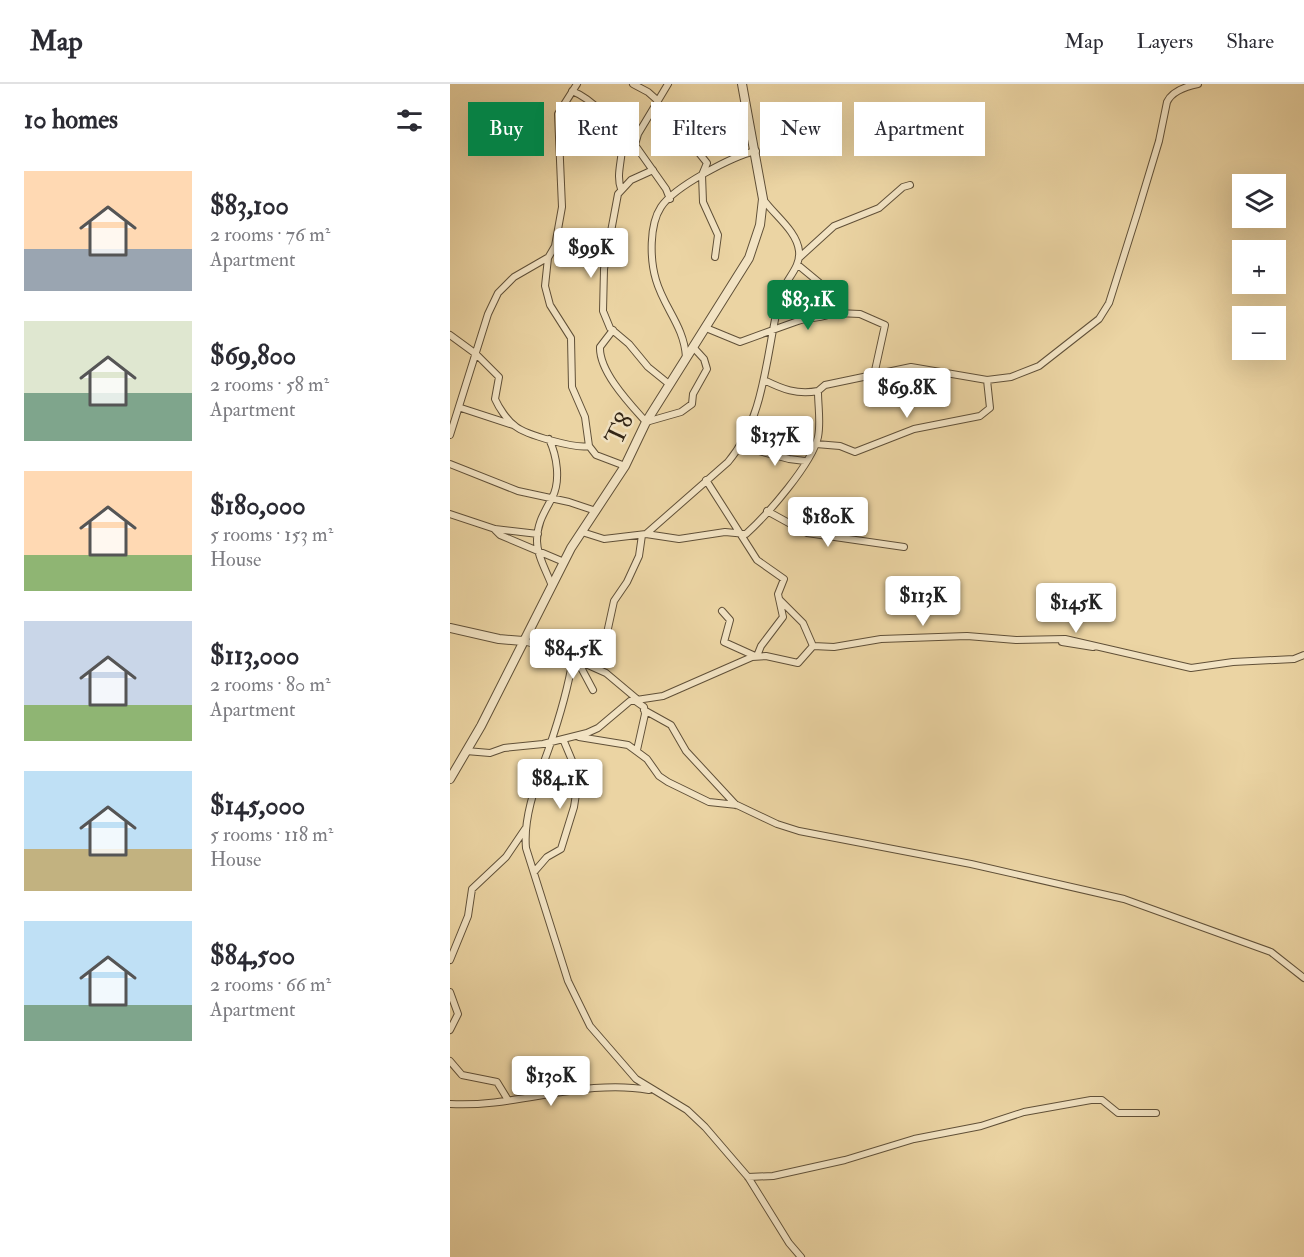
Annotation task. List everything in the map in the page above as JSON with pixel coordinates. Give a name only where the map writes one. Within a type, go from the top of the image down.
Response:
[{"type":"street","points":[[633,84],[657,100]]},
{"type":"street","points":[[639,135],[668,84]]},
{"type":"street","name":"T8","points":[[742,84],[745,102]]},
{"type":"street","points":[[764,380],[777,388],[794,392],[818,391],[830,384],[911,368],[987,380],[1011,377],[1039,366],[1103,315],[1157,149],[1169,97],[1198,84]]},
{"type":"street","points":[[591,102],[574,87],[560,109],[557,120],[562,207],[555,246],[548,258],[545,279],[547,297],[571,338],[572,387],[585,417],[589,446],[596,455],[626,466]]},
{"type":"street","name":"T8","points":[[450,779],[564,562],[626,466],[646,422],[749,258],[760,225],[763,199],[748,117]]},
{"type":"street","points":[[686,357],[680,328],[662,295],[653,267],[654,220],[661,207],[702,175],[756,151]]},
{"type":"street","points":[[639,152],[653,170],[670,199]]},
{"type":"street","points":[[620,156],[621,189],[611,225],[602,291],[603,317],[645,364],[669,384]]},
{"type":"street","points":[[701,156],[707,163],[702,175],[704,205],[718,235],[715,257]]},
{"type":"street","points":[[621,189],[631,180],[653,170]]},
{"type":"street","points":[[800,257],[834,226],[879,208],[903,187],[910,185]]},
{"type":"street","points":[[763,199],[795,238],[800,257],[798,265],[783,288],[772,329],[764,380],[756,409],[740,446],[728,462],[644,535],[639,556],[627,582],[614,601],[607,633],[577,660],[526,829],[526,848],[568,981],[586,1021],[633,1076],[693,1116],[748,1177],[789,1243],[801,1257]]},
{"type":"street","points":[[450,435],[461,408],[488,314],[498,293],[514,277],[548,258]]},
{"type":"street","points":[[798,265],[821,284],[834,312]]},
{"type":"street","points":[[706,328],[740,342],[772,329],[801,320],[822,318],[834,312],[846,315],[860,314],[885,325],[874,375]]},
{"type":"street","points":[[613,330],[600,347],[600,356],[624,396],[646,422],[681,412],[692,404],[693,394],[707,369],[704,358],[693,347]]},
{"type":"street","points":[[450,335],[476,354],[499,377],[495,399],[513,425]]},
{"type":"street","points":[[816,444],[840,446],[855,452],[914,429],[980,416],[990,408],[987,380]]},
{"type":"street","points":[[743,536],[767,511],[816,444],[819,425],[818,391]]},
{"type":"street","points":[[461,408],[549,439],[578,447],[589,446]]},
{"type":"street","points":[[549,439],[556,466],[552,498],[540,518],[538,552],[552,586]]},
{"type":"street","points":[[740,446],[797,461],[806,460]]},
{"type":"street","points":[[450,464],[518,491],[552,498],[596,512]]},
{"type":"street","points":[[466,751],[490,753],[507,747],[563,739],[594,730],[635,700],[663,696],[756,656],[783,616],[779,600],[784,579],[759,562],[706,480]]},
{"type":"street","points":[[767,511],[807,533],[904,547]]},
{"type":"street","points":[[450,514],[495,529],[538,534]]},
{"type":"street","points":[[495,529],[500,535],[564,562]]},
{"type":"street","points":[[582,532],[604,539],[644,535],[679,539],[725,532],[743,536]]},
{"type":"street","points":[[779,600],[803,623],[813,646]]},
{"type":"street","points":[[722,611],[730,620],[724,642],[756,656],[794,664],[800,661],[813,646]]},
{"type":"street","points":[[450,628],[523,641],[606,673],[644,708],[671,725],[686,751],[737,805]]},
{"type":"street","points":[[813,646],[838,647],[881,639],[956,636],[1016,640],[1054,639],[1078,641],[1191,668],[1233,662],[1294,659],[1304,655]]},
{"type":"street","points":[[577,660],[593,690]]},
{"type":"street","points":[[637,750],[644,708],[650,698]]},
{"type":"street","points":[[575,736],[619,743],[637,750],[665,781],[709,802],[737,805],[791,829],[971,864],[1150,907],[1271,952],[1304,978]]},
{"type":"street","points":[[534,872],[547,857],[561,849],[574,807],[578,776],[563,739]]},
{"type":"street","points":[[450,957],[468,916],[472,889],[506,857],[526,829]]},
{"type":"street","points":[[450,992],[458,1014],[450,1030]]},
{"type":"street","points":[[450,1061],[465,1076],[497,1082],[508,1100]]},
{"type":"street","points":[[450,1104],[474,1105],[606,1087],[656,1091]]},
{"type":"street","points":[[748,1177],[773,1176],[844,1160],[914,1139],[981,1126],[1035,1109],[1091,1100],[1102,1100],[1118,1113],[1156,1113]]}]
